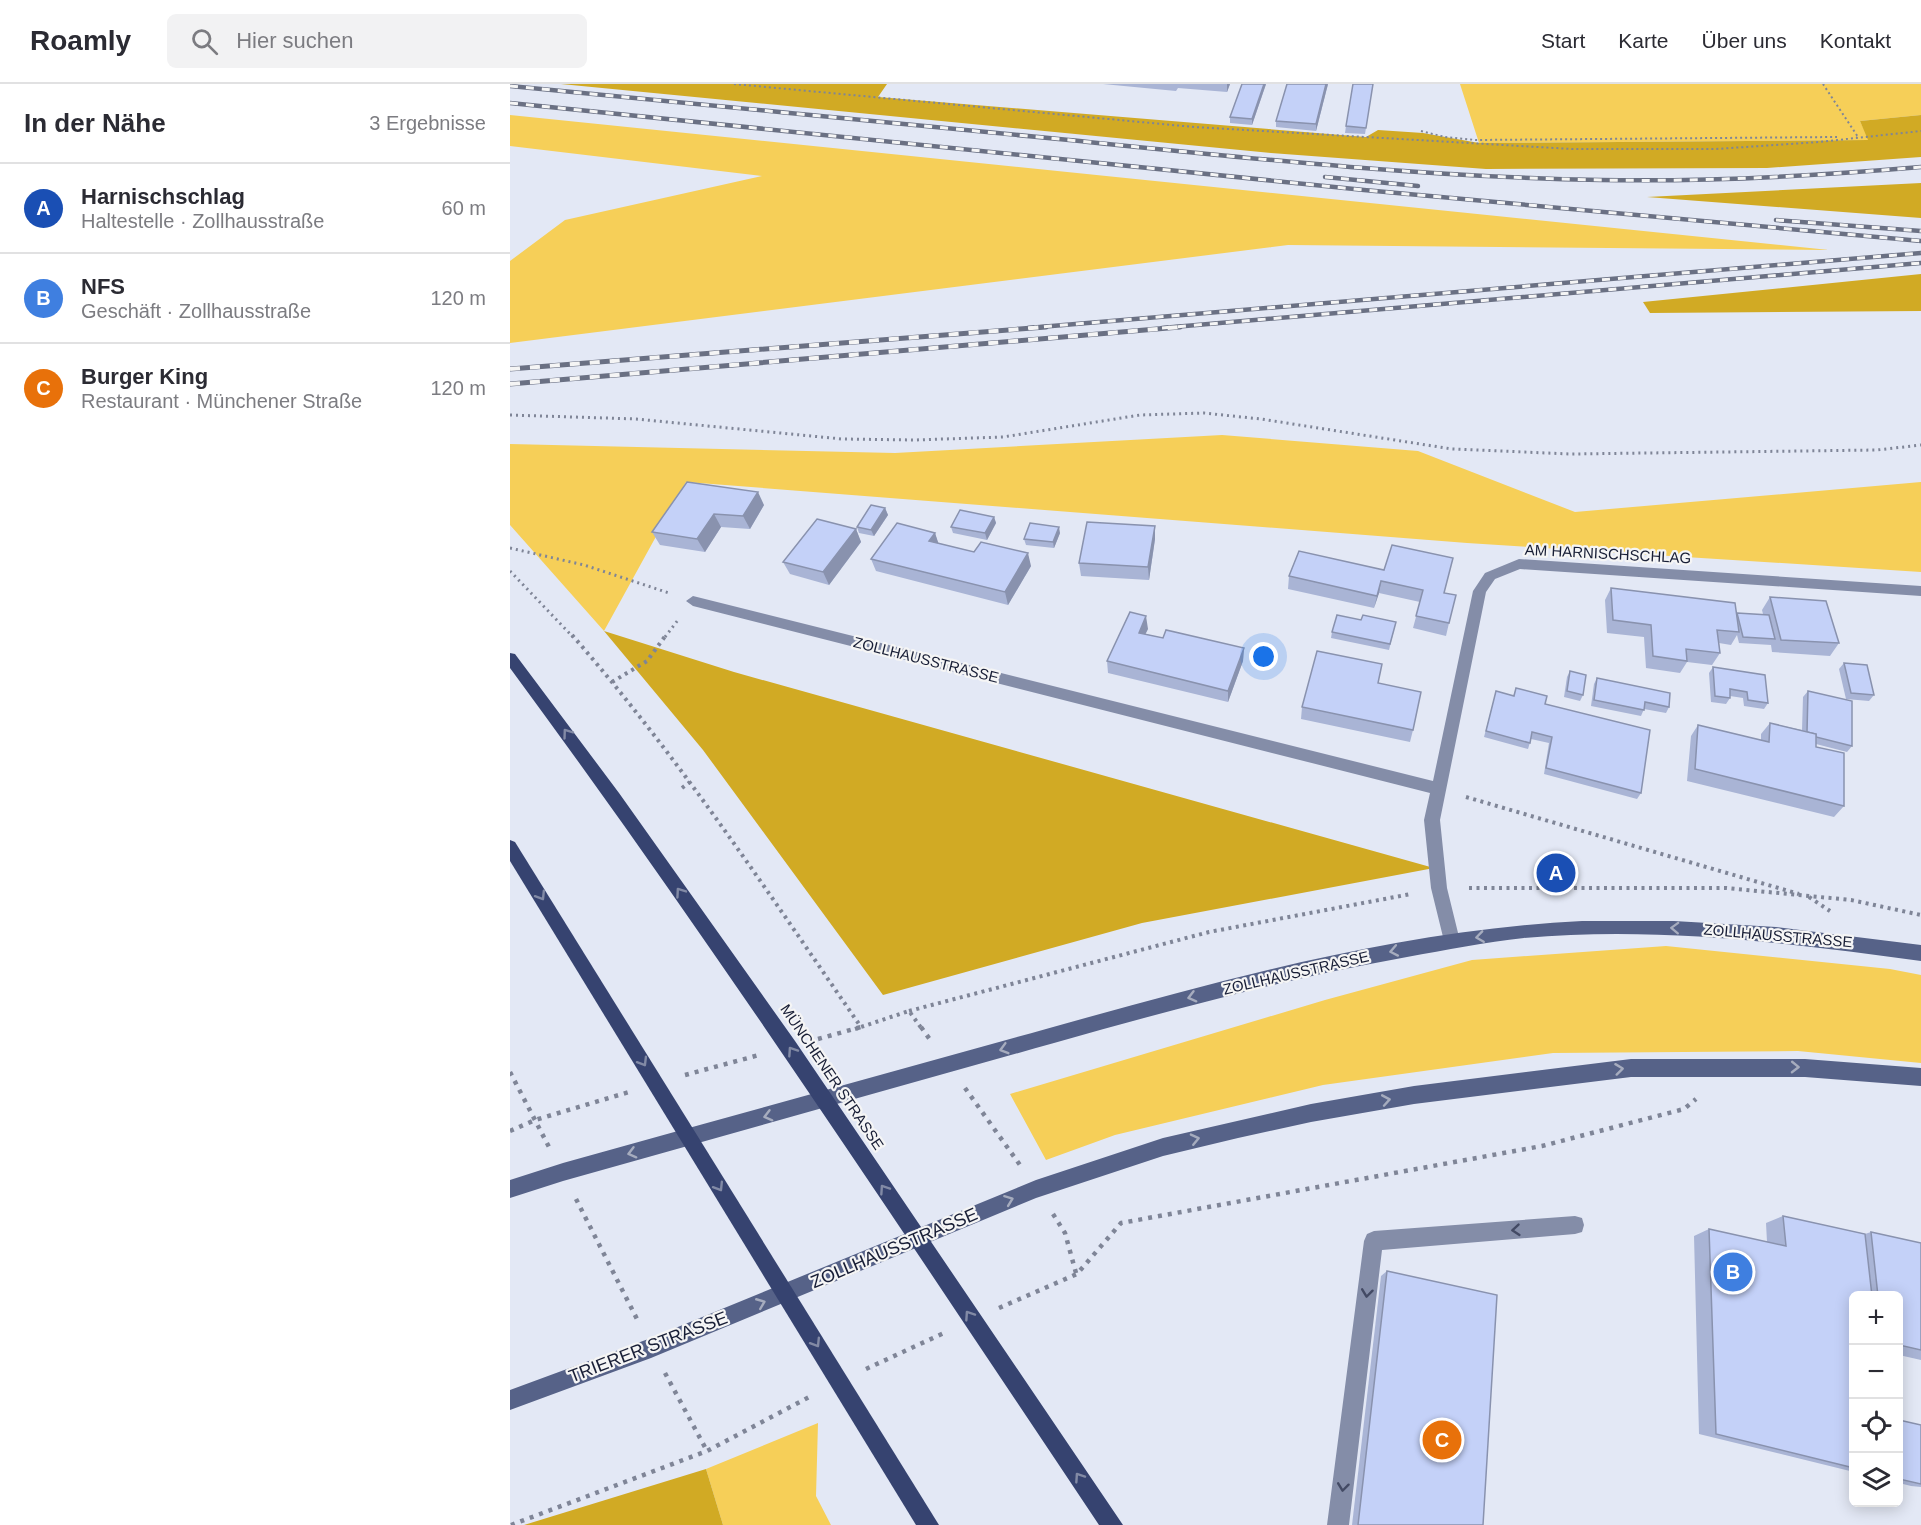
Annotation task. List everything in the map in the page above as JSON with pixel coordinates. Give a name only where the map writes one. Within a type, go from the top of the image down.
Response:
[{"type":"main road","name":"MÜNCHENER STRASSE","points":[[510,658],[614,797],[789,1047],[1112,1525]]},
{"type":"main road","points":[[510,847],[928,1525]]},
{"type":"main road","name":"ZOLLHAUSSTRASSE","points":[[688,1137],[1231,987],[1339,961],[1452,941],[1524,931],[1663,928],[1776,934],[1921,953]]},
{"type":"main road","name":"ZOLLHAUSSTRASSE","points":[[785,1293],[1036,1189],[1163,1147],[1334,1109],[1414,1095],[1631,1068],[1737,1066],[1805,1068],[1921,1077]]},
{"type":"main road","points":[[510,1189],[688,1137]]},
{"type":"main road","name":"TRIERER STRASSE","points":[[510,1400],[651,1348],[785,1293]]},
{"type":"street","name":"AM HARNISCHSCHLAG","points":[[1452,941],[1439,888],[1432,820],[1480,591],[1490,576],[1520,564],[1921,591]]},
{"type":"street","name":"ZOLLHAUSSTRASSE","points":[[693,601],[1438,789]]},
{"type":"street","points":[[1338,1525],[1374,1241],[1575,1225]]},
{"type":"path","points":[[734,84],[1051,115],[1301,134],[1524,147],[1649,151],[1748,147],[1921,131]]},
{"type":"path","points":[[1421,131],[1445,137],[1476,140],[1858,137],[1823,84]]},
{"type":"path","points":[[510,415],[636,419],[842,439],[1002,437],[1140,414],[1204,414],[1261,419],[1452,449],[1571,454],[1877,450],[1921,445]]},
{"type":"path","points":[[510,548],[584,566],[693,601],[647,661],[612,682]]},
{"type":"path","points":[[510,570],[547,605],[612,682],[690,783],[861,1027]]},
{"type":"path","points":[[682,788],[690,783]]},
{"type":"path","points":[[1438,789],[1809,897],[1836,915]]},
{"type":"path","points":[[510,1131],[535,1120],[656,1083],[861,1027],[909,1011],[1209,932],[1439,888],[1726,888],[1851,900],[1921,915]]},
{"type":"path","points":[[909,1011],[1065,1233],[1077,1274]]},
{"type":"path","points":[[511,1525],[708,1451],[840,1381],[1077,1274],[1121,1222],[1530,1148],[1575,1137],[1684,1109],[1737,1066]]},
{"type":"path","points":[[510,1072],[651,1348],[708,1451]]},
{"type":"shaded area","points":[[561,84],[887,84],[878,97],[1366,137],[1378,130],[1423,133],[1479,143],[1868,140],[1860,121],[1921,115],[1921,157],[1767,168],[1486,169],[1271,153]]},
{"type":"shaded area","points":[[1460,84],[1921,84],[1921,115],[1860,121],[1869,140],[1479,143]]},
{"type":"shaded area","points":[[510,115],[1829,250],[1288,245],[510,343],[510,261],[565,220],[762,176],[510,146]]},
{"type":"shaded area","points":[[1921,183],[1921,218],[1647,197]]},
{"type":"shaded area","points":[[1921,274],[1921,311],[1650,313],[1643,302]]},
{"type":"shaded area","points":[[1222,435],[1418,451],[1575,512],[1921,482],[1921,572],[1467,543],[686,482],[604,631],[510,525],[510,444],[895,453]]},
{"type":"shaded area","points":[[604,631],[734,672],[1434,868],[1142,923],[883,995],[703,750]]},
{"type":"shaded area","points":[[1666,946],[1890,969],[1921,975],[1921,1063],[1798,1051],[1553,1053],[1323,1085],[1115,1135],[1046,1160],[1010,1094],[1325,1000],[1472,960]]},
{"type":"shaded area","points":[[818,1423],[816,1496],[831,1525],[723,1525],[706,1469]]},
{"type":"shaded area","points":[[706,1469],[723,1525],[524,1525]]},
{"type":"building","points":[[1242,84],[1264,84],[1252,119],[1230,117]]},
{"type":"building","points":[[1287,84],[1326,84],[1316,124],[1276,121]]},
{"type":"building","points":[[1353,84],[1373,84],[1366,128],[1346,126]]},
{"type":"building","points":[[687,482],[758,492],[743,516],[714,514],[697,539],[652,532]]},
{"type":"building","points":[[871,505],[885,508],[871,530],[857,527]]},
{"type":"building","points":[[960,510],[994,517],[985,533],[951,527]]},
{"type":"building","points":[[817,519],[856,529],[823,572],[783,562]]},
{"type":"building","points":[[1087,522],[1155,526],[1148,567],[1079,563]]},
{"type":"building","points":[[897,523],[935,533],[929,541],[974,552],[981,542],[1028,553],[1005,592],[871,559]]},
{"type":"building","points":[[1030,523],[1059,527],[1053,542],[1024,539]]},
{"type":"building","points":[[1392,545],[1453,558],[1444,593],[1456,595],[1449,623],[1416,616],[1423,590],[1381,581],[1377,596],[1289,576],[1299,551],[1384,570]]},
{"type":"building","points":[[1611,588],[1735,603],[1739,632],[1717,630],[1720,653],[1686,649],[1687,661],[1653,656],[1651,625],[1613,620]]},
{"type":"building","points":[[1770,597],[1826,601],[1839,643],[1781,640]]},
{"type":"building","points":[[1130,612],[1146,616],[1139,633],[1163,638],[1166,630],[1244,648],[1228,691],[1107,661]]},
{"type":"building","points":[[1737,613],[1769,615],[1775,639],[1743,637]]},
{"type":"building","points":[[1337,615],[1361,620],[1363,615],[1396,622],[1390,644],[1332,632]]},
{"type":"building","points":[[1317,651],[1382,664],[1378,683],[1421,692],[1413,730],[1302,707]]},
{"type":"building","points":[[1844,663],[1867,665],[1874,695],[1851,693]]},
{"type":"building","points":[[1713,667],[1765,675],[1768,703],[1748,700],[1747,692],[1730,689],[1730,698],[1715,696]]},
{"type":"building","points":[[1570,671],[1586,675],[1583,695],[1567,691]]},
{"type":"building","points":[[1597,678],[1670,693],[1669,707],[1645,702],[1644,710],[1594,700]]},
{"type":"building","points":[[1516,688],[1547,696],[1545,704],[1650,730],[1641,793],[1546,768],[1552,737],[1532,732],[1530,743],[1486,731],[1496,691],[1514,696]]},
{"type":"building","points":[[1808,691],[1852,701],[1852,746],[1816,737],[1816,734],[1807,732]]},
{"type":"building","points":[[1770,723],[1816,734],[1816,747],[1844,753],[1844,806],[1695,769],[1698,725],[1769,742]]},
{"type":"building","points":[[1783,1216],[1865,1234],[1871,1291],[1849,1291],[1849,1467],[1716,1434],[1709,1229],[1786,1246]]},
{"type":"building","points":[[1871,1232],[1921,1243],[1921,1350],[1903,1346],[1903,1291],[1877,1291]]},
{"type":"building","points":[[1387,1271],[1497,1295],[1483,1525],[1358,1525]]},
{"type":"building","points":[[1903,1421],[1921,1425],[1921,1484],[1903,1480]]},
{"type":"railway","points":[[510,86],[1268,160],[1468,175],[1601,180],[1681,180],[1801,176],[1921,167]]},
{"type":"railway","points":[[510,103],[1364,190],[1921,241]]},
{"type":"railway","points":[[1325,177],[1418,186]]},
{"type":"railway","points":[[1776,220],[1921,231]]},
{"type":"railway","points":[[1028,328],[1921,253]]},
{"type":"railway","points":[[1162,328],[1921,263]]},
{"type":"railway","points":[[510,369],[1046,327]]},
{"type":"railway","points":[[510,384],[1180,327]]},
{"type":"place","name":"Harnischschlag","points":[[1556,873]]},
{"type":"place","name":"NFS","points":[[1733,1272]]},
{"type":"place","name":"Burger King","points":[[1442,1440]]}]
